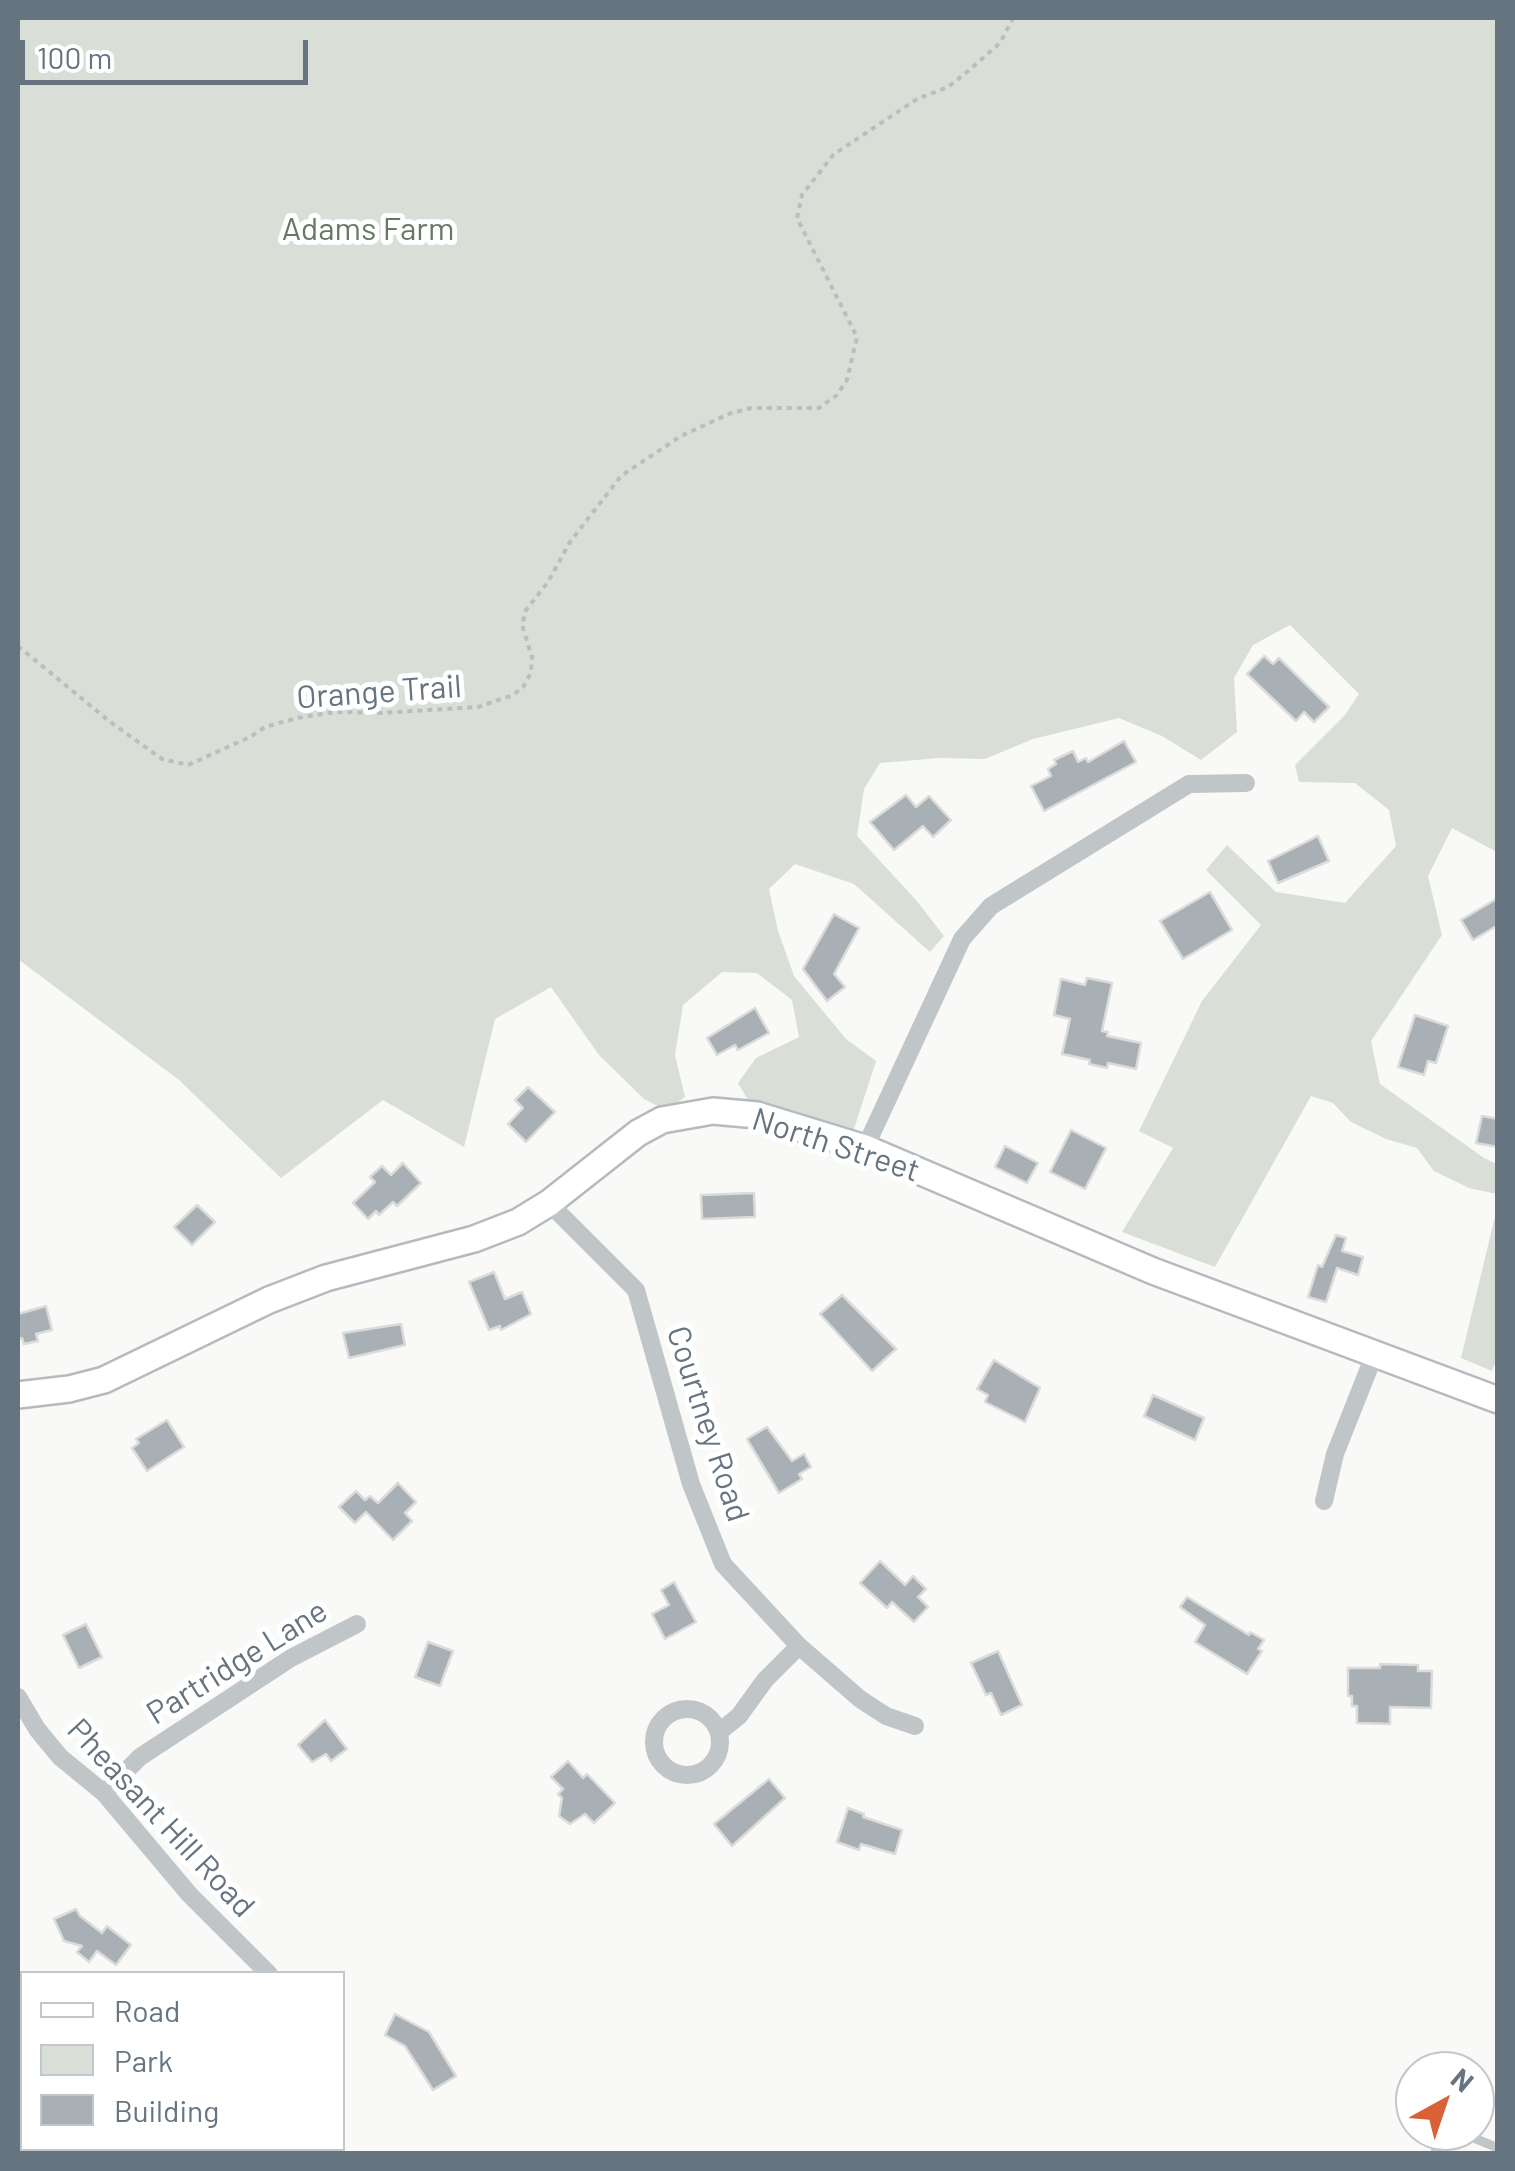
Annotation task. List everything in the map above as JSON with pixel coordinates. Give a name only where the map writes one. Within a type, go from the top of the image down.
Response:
[{"type":"street","points":[[864,1148],[962,939],[992,906],[1190,784],[1246,784]]},
{"type":"street","name":"North Street","points":[[18,1396],[104,1380],[283,1294],[372,1264],[474,1239],[518,1222],[549,1204],[638,1133],[662,1120],[713,1111],[756,1115],[864,1148],[1153,1271],[1498,1400]]},
{"type":"street","name":"Courtney Road","points":[[549,1204],[636,1290],[691,1484],[722,1564],[799,1646],[872,1708],[915,1726]]},
{"type":"street","points":[[1324,1501],[1335,1454],[1375,1352]]},
{"type":"street","name":"Partridge Lane","points":[[104,1793],[140,1757],[291,1658],[357,1624]]},
{"type":"street","points":[[719,1732],[738,1716],[765,1680],[799,1646]]},
{"type":"street","name":"Pheasant Hill Road","points":[[18,1697],[60,1757],[104,1793],[189,1894],[266,1971]]},
{"type":"lane","points":[[1434,2154],[1442,2139],[1457,2131],[1498,2148]]},
{"type":"path","name":"Orange Trail","points":[[18,646],[148,750],[162,759],[188,765],[265,727],[297,718],[336,712],[478,708],[512,695],[523,687],[531,673],[532,657],[522,625],[526,610],[548,582],[570,542],[621,476],[681,436],[731,413],[751,408],[818,408],[837,396],[847,380],[857,337],[796,218],[802,194],[833,154],[916,99],[948,88],[968,72],[1000,43],[1013,18]]},
{"type":"green space","name":"Adams Farm","points":[[18,18],[1497,18],[1497,852],[1452,828],[1428,876],[1442,935],[1371,1041],[1380,1084],[1497,1164],[1497,1194],[1469,1188],[1434,1171],[1417,1148],[1351,1122],[1333,1103],[1311,1096],[1215,1267],[1122,1232],[1173,1148],[1139,1131],[1202,1001],[1261,925],[1206,870],[1227,845],[1276,892],[1345,903],[1396,846],[1389,810],[1355,783],[1299,782],[1295,765],[1345,715],[1359,694],[1290,625],[1253,645],[1234,678],[1237,732],[1201,760],[1162,736],[1119,718],[1033,739],[985,759],[880,763],[864,789],[857,836],[944,936],[930,952],[854,884],[795,864],[769,889],[794,976],[846,1039],[876,1061],[853,1132],[751,1105],[738,1083],[756,1058],[799,1037],[792,1000],[757,973],[722,972],[683,1005],[675,1055],[685,1097],[666,1110],[644,1099],[599,1055],[551,987],[495,1019],[464,1147],[383,1100],[281,1178],[179,1080],[18,959]]},
{"type":"green space","points":[[1497,1208],[1498,1356],[1492,1371],[1461,1358]]},
{"type":"building","points":[[1264,656],[1273,664],[1279,658],[1329,707],[1314,722],[1304,712],[1296,721],[1247,674]]},
{"type":"building","points":[[1124,741],[1136,762],[1044,811],[1031,786],[1051,776],[1048,769],[1056,764],[1054,760],[1073,751],[1078,762],[1086,758],[1088,762]]},
{"type":"building","points":[[906,795],[916,807],[929,796],[951,820],[933,837],[923,826],[894,850],[870,822]]},
{"type":"building","points":[[1318,836],[1329,861],[1278,883],[1268,861]]},
{"type":"building","points":[[1210,892],[1232,930],[1183,959],[1160,921]]},
{"type":"building","points":[[1498,898],[1498,925],[1473,940],[1461,920]]},
{"type":"building","points":[[834,914],[859,928],[834,974],[845,987],[827,1001],[803,969]]},
{"type":"building","points":[[1087,978],[1112,983],[1102,1031],[1108,1032],[1107,1036],[1141,1043],[1136,1069],[1108,1063],[1107,1068],[1062,1054],[1070,1019],[1054,1015],[1061,979],[1085,985]]},
{"type":"building","points":[[755,1008],[769,1033],[738,1050],[735,1045],[717,1055],[707,1038]]},
{"type":"building","points":[[1415,1015],[1448,1026],[1436,1063],[1428,1061],[1424,1075],[1398,1067]]},
{"type":"building","points":[[528,1087],[555,1112],[526,1142],[508,1124],[523,1108],[515,1100]]},
{"type":"building","points":[[1482,1116],[1498,1119],[1498,1147],[1476,1143]]},
{"type":"building","points":[[1071,1130],[1106,1148],[1085,1189],[1050,1172]]},
{"type":"building","points":[[1005,1146],[1038,1163],[1027,1183],[995,1167]]},
{"type":"building","points":[[403,1163],[421,1183],[397,1206],[393,1202],[368,1219],[353,1203],[375,1182],[370,1177],[382,1166],[391,1175]]},
{"type":"building","points":[[754,1193],[755,1217],[702,1219],[701,1195]]},
{"type":"building","points":[[197,1205],[215,1222],[192,1245],[174,1227]]},
{"type":"building","points":[[1336,1235],[1346,1238],[1342,1251],[1363,1257],[1358,1275],[1337,1268],[1326,1302],[1308,1297],[1318,1265],[1322,1267]]},
{"type":"building","points":[[494,1272],[505,1299],[522,1292],[531,1314],[501,1330],[500,1326],[489,1330],[469,1282]]},
{"type":"building","points":[[842,1295],[896,1349],[872,1371],[820,1314]]},
{"type":"building","points":[[46,1306],[52,1330],[36,1334],[38,1341],[24,1344],[22,1338],[18,1339],[18,1314]]},
{"type":"building","points":[[401,1324],[405,1345],[349,1358],[343,1333]]},
{"type":"building","points":[[994,1360],[1040,1388],[1025,1422],[985,1402],[988,1395],[977,1389]]},
{"type":"building","points":[[1153,1395],[1204,1418],[1195,1440],[1144,1416]]},
{"type":"building","points":[[167,1420],[184,1447],[147,1471],[132,1448],[139,1443],[136,1439]]},
{"type":"building","points":[[767,1427],[792,1461],[804,1454],[811,1467],[799,1474],[802,1479],[779,1493],[747,1439]]},
{"type":"building","points":[[398,1483],[416,1502],[405,1513],[412,1521],[393,1540],[366,1512],[355,1523],[339,1507],[356,1491],[365,1500],[370,1496],[378,1503]]},
{"type":"building","points":[[880,1561],[905,1585],[913,1576],[926,1589],[918,1597],[928,1607],[914,1622],[892,1602],[887,1608],[860,1583]]},
{"type":"building","points":[[674,1582],[696,1622],[665,1639],[652,1614],[669,1605],[661,1590]]},
{"type":"building","points":[[1187,1597],[1264,1640],[1258,1649],[1262,1651],[1247,1674],[1195,1642],[1205,1625],[1180,1607]]},
{"type":"building","points":[[86,1624],[102,1657],[79,1668],[63,1635]]},
{"type":"building","points":[[428,1642],[453,1651],[440,1686],[415,1677]]},
{"type":"building","points":[[998,1651],[1022,1705],[1001,1715],[971,1663]]},
{"type":"building","points":[[1380,1664],[1418,1665],[1418,1671],[1432,1671],[1431,1708],[1390,1707],[1390,1724],[1357,1723],[1357,1706],[1352,1706],[1352,1696],[1348,1696],[1348,1668],[1380,1668]]},
{"type":"building","points":[[325,1720],[347,1749],[331,1761],[326,1754],[312,1762],[298,1745]]},
{"type":"building","points":[[568,1761],[615,1803],[594,1823],[585,1814],[570,1824],[559,1816],[562,1798],[558,1794],[563,1789],[551,1777]]},
{"type":"building","points":[[769,1779],[785,1798],[732,1846],[714,1824]]},
{"type":"building","points":[[848,1808],[902,1830],[895,1854],[861,1844],[859,1850],[837,1842]]},
{"type":"building","points":[[76,1909],[102,1933],[107,1926],[131,1945],[116,1965],[97,1951],[89,1962],[77,1952],[82,1946],[64,1941],[54,1919]]},
{"type":"building","points":[[395,2014],[429,2032],[456,2076],[433,2090],[405,2046],[385,2035]]}]
